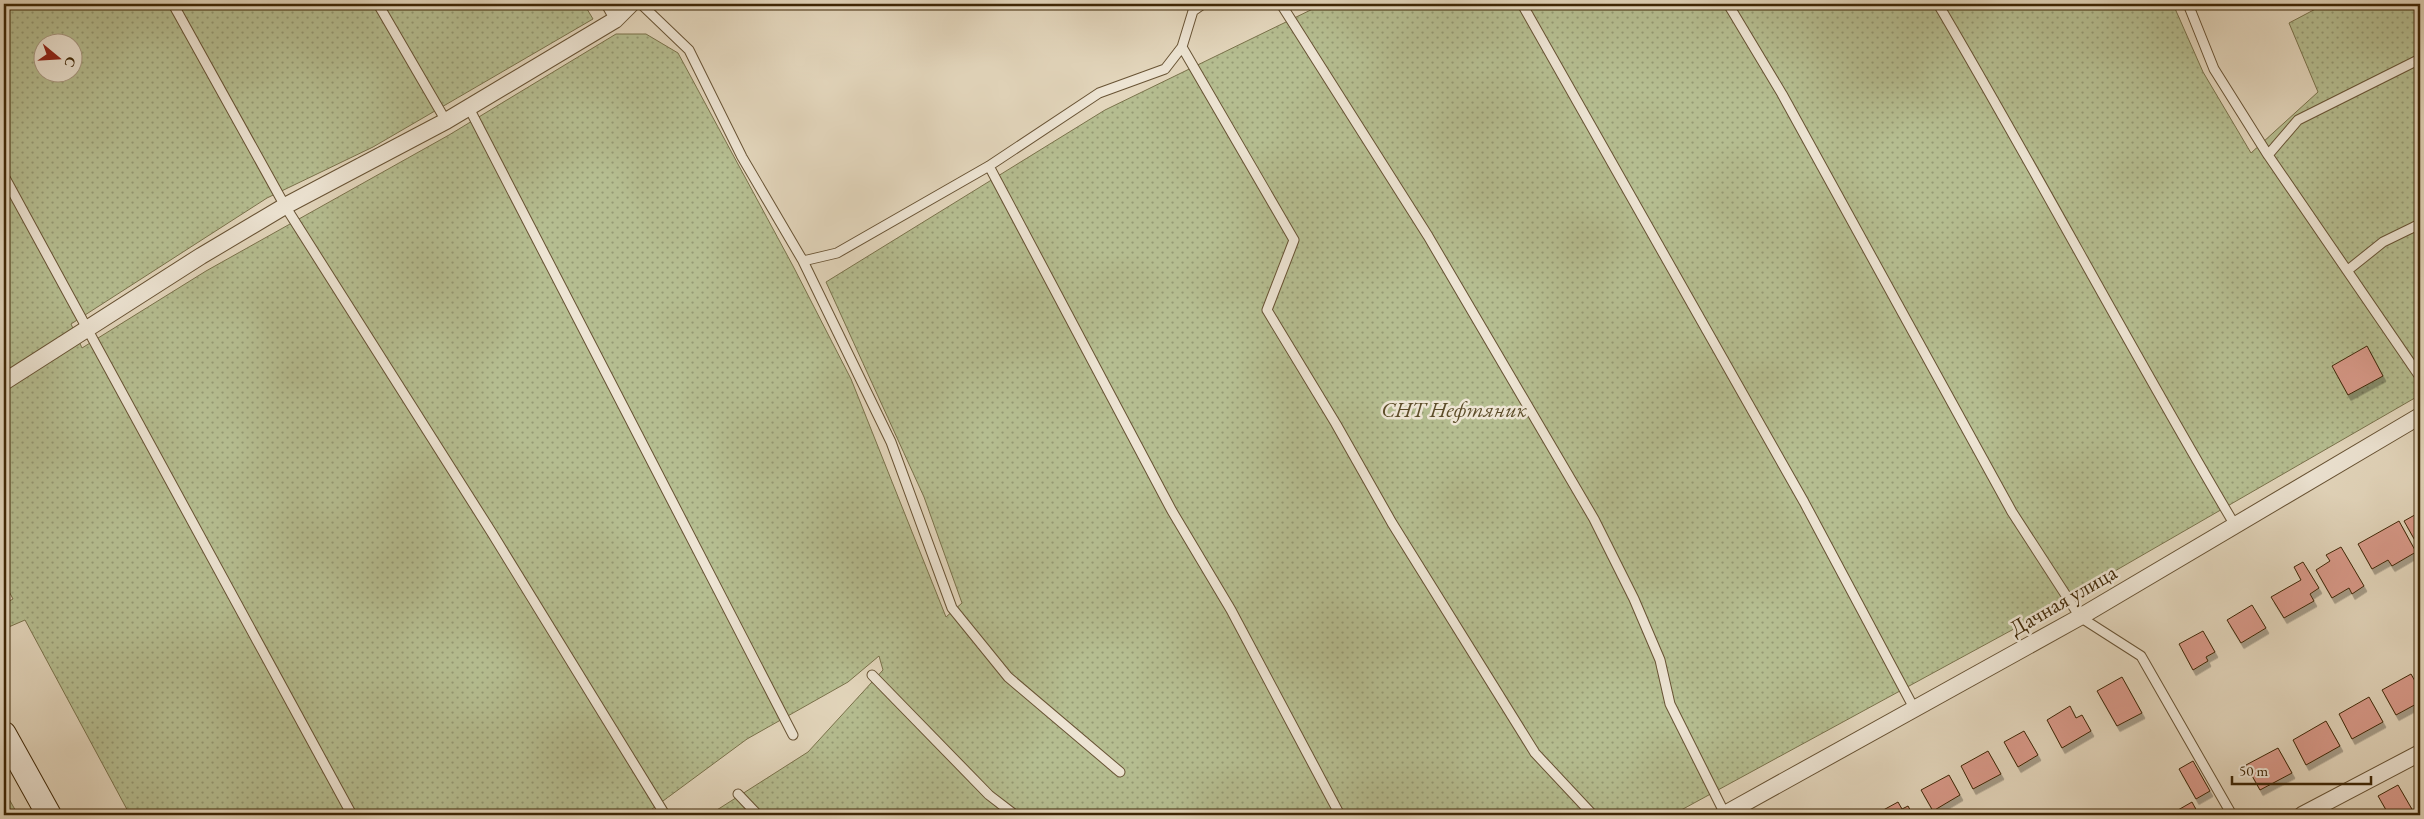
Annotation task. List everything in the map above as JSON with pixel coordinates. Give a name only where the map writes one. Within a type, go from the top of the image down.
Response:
[{"type":"street","points":[[4,382],[201,256],[285,206],[469,108],[615,20],[631,4]]},
{"type":"street","name":"Дачная улица","points":[[1724,815],[2080,617],[2236,527],[2420,416]]},
{"type":"street","points":[[4,734],[49,815]]},
{"type":"street","points":[[2302,815],[2420,753]]},
{"type":"lane","points":[[173,4],[285,206],[492,533],[664,813]]},
{"type":"lane","points":[[378,4],[446,121]]},
{"type":"lane","points":[[606,4],[615,20]]},
{"type":"lane","points":[[641,4],[689,50],[742,157],[803,261],[891,442],[952,608],[1008,678],[1120,772]]},
{"type":"lane","points":[[803,261],[838,253],[989,166],[1099,93],[1165,69],[1182,47],[1193,11],[1203,4]]},
{"type":"lane","points":[[1281,4],[1428,236],[1594,520],[1634,599],[1660,660],[1670,704],[1724,815]]},
{"type":"lane","points":[[1522,4],[1804,502],[1915,710]]},
{"type":"lane","points":[[1728,4],[1782,94],[2012,512],[2080,617],[2141,656],[2232,815]]},
{"type":"lane","points":[[1938,4],[2002,112],[2162,402],[2236,527]]},
{"type":"lane","points":[[2188,4],[2214,69],[2268,155],[2420,377]]},
{"type":"lane","points":[[1182,47],[1294,240],[1267,310],[1336,424],[1392,524],[1535,753],[1593,815]]},
{"type":"lane","points":[[2268,155],[2298,120],[2420,59]]},
{"type":"lane","points":[[469,108],[794,735]]},
{"type":"lane","points":[[989,166],[1172,511],[1231,610],[1340,815]]},
{"type":"lane","points":[[4,176],[89,329],[206,551],[352,815]]},
{"type":"lane","points":[[2348,270],[2383,242],[2420,224]]},
{"type":"lane","points":[[872,675],[990,794],[1014,815]]},
{"type":"lane","points":[[738,794],[758,815]]},
{"type":"green space","name":"СНТ Нефтяник","points":[[4,4],[584,4],[593,19],[373,147],[267,198],[71,324],[82,348],[206,271],[449,135],[616,34],[646,34],[678,53],[793,266],[851,379],[946,617],[962,603],[924,497],[826,282],[1105,110],[1323,4],[2173,4],[2203,72],[2251,153],[2318,92],[2289,23],[2325,4],[2420,4],[2420,395],[2023,624],[1672,815],[709,815],[808,752],[883,670],[879,656],[848,682],[747,739],[644,815],[130,815],[25,620],[4,629],[4,604],[13,599],[4,582]]},
{"type":"green space","points":[[4,790],[18,815],[4,815]]},
{"type":"building","points":[[2367,346],[2383,376],[2348,395],[2332,366]]},
{"type":"building","points":[[2420,512],[2420,543],[2417,544],[2404,521]]},
{"type":"building","points":[[2399,521],[2416,552],[2392,566],[2388,560],[2372,569],[2358,544]]},
{"type":"building","points":[[2341,547],[2364,586],[2352,594],[2349,588],[2332,598],[2316,570],[2330,561],[2326,555]]},
{"type":"building","points":[[2303,562],[2319,588],[2310,594],[2314,601],[2284,618],[2271,597],[2301,580],[2294,567]]},
{"type":"building","points":[[2252,605],[2266,628],[2241,643],[2227,620]]},
{"type":"building","points":[[2203,631],[2215,652],[2206,657],[2208,661],[2193,670],[2179,644]]},
{"type":"building","points":[[2411,674],[2420,690],[2420,702],[2396,715],[2382,690]]},
{"type":"building","points":[[2122,677],[2142,713],[2117,726],[2097,691]]},
{"type":"building","points":[[2369,697],[2383,722],[2352,739],[2339,714]]},
{"type":"building","points":[[2070,706],[2076,718],[2082,715],[2091,731],[2062,748],[2047,720]]},
{"type":"building","points":[[2326,721],[2340,746],[2306,765],[2293,740]]},
{"type":"building","points":[[2024,731],[2038,755],[2018,767],[2004,742]]},
{"type":"building","points":[[2278,748],[2292,773],[2260,790],[2246,765]]},
{"type":"building","points":[[1988,751],[2001,774],[1973,789],[1961,766]]},
{"type":"building","points":[[2193,761],[2210,791],[2196,799],[2179,769]]},
{"type":"building","points":[[1949,775],[1960,795],[1933,811],[1921,790]]},
{"type":"building","points":[[2398,785],[2413,811],[2406,815],[2389,815],[2378,796]]},
{"type":"building","points":[[1898,802],[1902,809],[1908,806],[1913,815],[1876,814]]},
{"type":"building","points":[[2192,802],[2199,815],[2181,815],[2178,810]]}]
